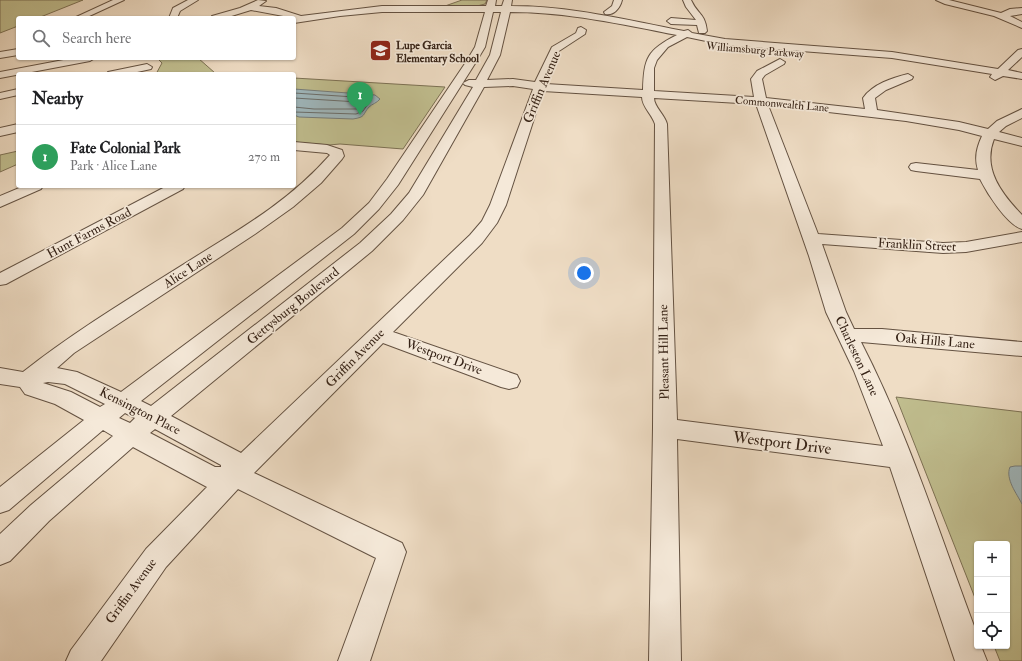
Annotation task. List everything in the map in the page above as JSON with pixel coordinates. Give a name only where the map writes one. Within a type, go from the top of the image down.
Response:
[{"type":"street","points":[[83,16],[120,0]]},
{"type":"street","points":[[174,16],[176,10],[194,0]]},
{"type":"street","points":[[221,16],[252,6],[264,0]]},
{"type":"street","points":[[608,12],[614,9],[618,0]]},
{"type":"street","points":[[550,1],[641,19],[702,25],[700,18],[690,8],[687,0]]},
{"type":"street","points":[[943,1],[1008,15],[1022,25]]},
{"type":"street","points":[[252,6],[276,11],[290,16]]},
{"type":"street","name":"Williamsburg Parkway","points":[[298,19],[340,12],[377,9],[500,6],[685,38],[742,50],[878,57],[1022,76]]},
{"type":"street","name":"Gettysburg Boulevard","points":[[0,502],[53,456],[357,223],[380,199],[396,179],[480,47],[500,6]]},
{"type":"street","name":"Gettysburg Boulevard","points":[[0,552],[40,513],[131,435],[366,247],[397,217],[422,186],[495,55],[500,6]]},
{"type":"street","points":[[1008,15],[1022,11]]},
{"type":"street","name":"Pleasant Hill Lane","points":[[665,661],[665,428],[661,124],[659,117],[648,102],[647,94],[649,68],[652,59],[662,51],[677,47],[685,38],[701,33],[702,25]]},
{"type":"street","name":"Griffin Avenue","points":[[82,661],[156,558],[206,504],[476,239],[489,223],[498,205],[539,87],[555,48],[580,34],[581,30]]},
{"type":"street","points":[[0,55],[16,52]]},
{"type":"street","points":[[998,74],[1022,52]]},
{"type":"street","points":[[0,75],[79,60]]},
{"type":"street","points":[[136,60],[140,64],[148,66]]},
{"type":"street","name":"Charleston Lane","points":[[780,62],[761,73],[756,79],[760,101],[812,238],[836,312],[865,371],[900,458],[972,661]]},
{"type":"street","points":[[121,72],[148,66]]},
{"type":"street","name":"Williamsburg Parkway","points":[[998,74],[1022,82]]},
{"type":"street","points":[[872,113],[869,98],[873,93],[886,85],[908,76]]},
{"type":"street","name":"Commonwealth Lane","points":[[458,83],[480,84],[489,87],[531,89],[539,87],[760,101],[927,120],[1022,142]]},
{"type":"street","points":[[0,96],[16,92]]},
{"type":"street","points":[[1022,113],[998,124],[983,145],[981,158],[991,187],[1006,209],[1022,224]]},
{"type":"street","points":[[0,132],[16,128]]},
{"type":"street","name":"Alice Lane","points":[[27,380],[67,348],[249,231],[288,204],[316,180],[337,156],[335,151],[327,149],[296,146]]},
{"type":"street","points":[[916,166],[986,175]]},
{"type":"street","points":[[0,202],[32,188]]},
{"type":"street","name":"Hunt Farms Road","points":[[0,280],[174,188]]},
{"type":"street","name":"Franklin Street","points":[[812,238],[943,248],[966,247],[1022,237]]},
{"type":"street","name":"Westport Drive","points":[[379,334],[508,381]]},
{"type":"street","name":"Oak Hills Lane","points":[[848,335],[882,336],[1022,349]]},
{"type":"street","name":"Kensington Place","points":[[0,376],[27,380],[48,374],[69,377],[154,417],[232,459],[235,476],[212,478],[63,398],[33,388],[27,380]]},
{"type":"street","name":"Westport Drive","points":[[665,428],[900,458]]},
{"type":"street","points":[[235,476],[392,552],[354,661]]},
{"type":"shaded area","points":[[0,0],[83,0],[43,16],[16,16],[16,27],[0,33]]},
{"type":"shaded area","points":[[462,0],[487,0],[485,4],[477,6],[445,6]]},
{"type":"shaded area","points":[[159,60],[200,60],[214,72],[157,72],[162,63]]},
{"type":"shaded area","points":[[296,78],[445,87],[403,149],[340,144],[329,145],[296,142]]},
{"type":"shaded area","points":[[16,151],[16,165],[0,172],[0,155]]},
{"type":"shaded area","points":[[896,397],[1022,412],[1022,661],[1000,661],[995,649],[1010,649],[1010,541],[974,541],[974,595]]},
{"type":"water","points":[[296,89],[375,95],[380,99],[369,107],[362,116],[353,119],[296,116]]},
{"type":"water","points":[[1022,466],[1022,504],[1012,486],[1009,476],[1010,467]]},
{"type":"place","name":"Lupe Garcia Elementary School","points":[[381,51]]},
{"type":"place","name":"Fate Colonial Park","points":[[360,115]]}]
